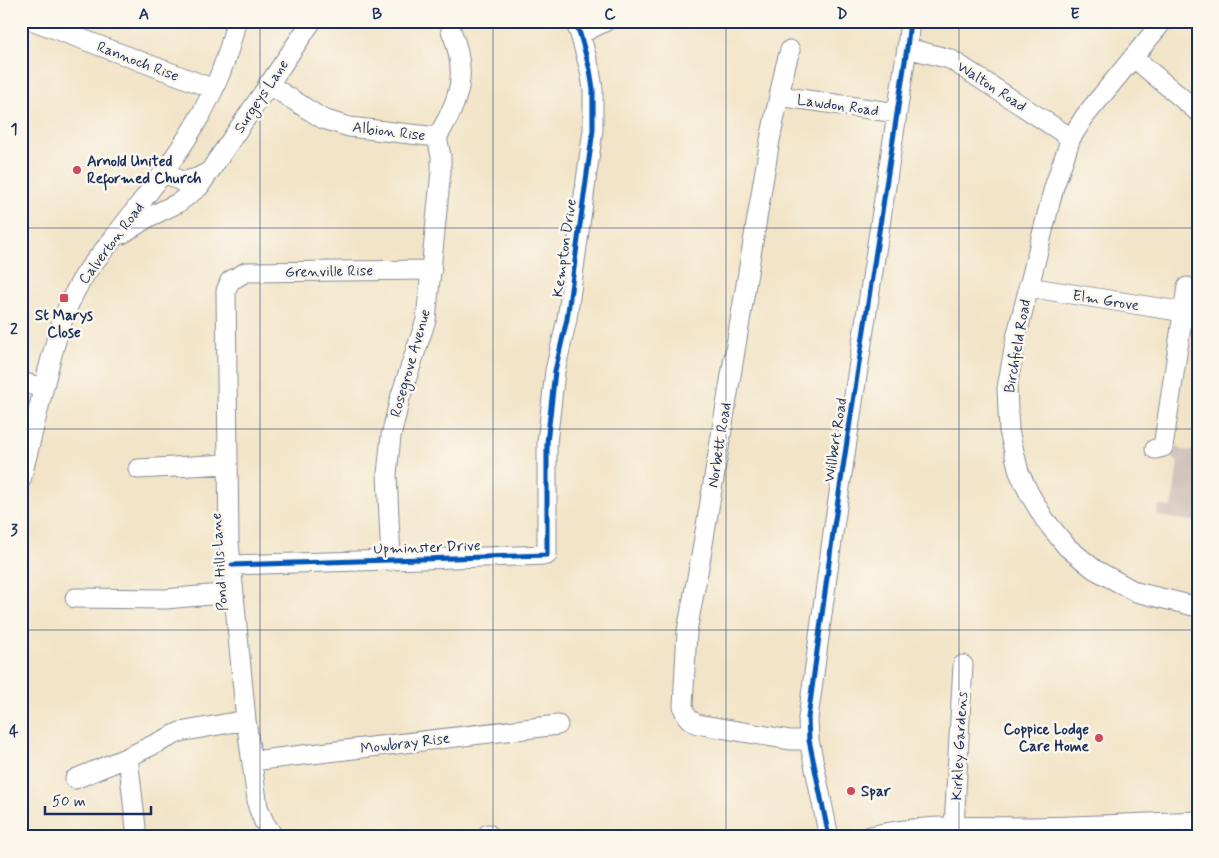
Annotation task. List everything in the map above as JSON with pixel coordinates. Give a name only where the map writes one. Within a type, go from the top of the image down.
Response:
[{"type":"street","name":"Rannoch Rise","points":[[34,21],[214,89]]},
{"type":"street","name":"Calverton Road","points":[[21,480],[65,313],[80,282],[165,172],[195,128],[214,89],[227,56],[236,21]]},
{"type":"street","name":"Surgeys Lane","points":[[113,239],[149,217],[178,203],[199,187],[312,21]]},
{"type":"street","points":[[578,27],[606,21]]},
{"type":"street","name":"Willbert Road","points":[[829,837],[809,740],[808,718],[910,21]]},
{"type":"street","name":"Birchfield Road","points":[[1163,21],[1085,116],[1071,138],[1054,186],[1016,338],[1007,388],[1009,431],[1019,472],[1029,493],[1067,548],[1094,569],[1136,592],[1198,607]]},
{"type":"street","name":"Kempton Drive","points":[[548,479],[547,443],[555,371],[567,319],[592,130],[593,89],[590,70],[578,27]]},
{"type":"street","name":"Albion Rise","points":[[268,84],[323,119],[349,127],[437,137],[458,98],[461,64],[451,30]]},
{"type":"street","name":"Walton Road","points":[[907,48],[950,59],[1071,138]]},
{"type":"street","name":"Norbett Road","points":[[790,50],[779,96],[687,631],[683,706],[685,714],[690,721],[697,724],[790,740],[809,740]]},
{"type":"street","points":[[1133,57],[1198,112]]},
{"type":"street","name":"Lawdon Road","points":[[779,96],[897,113]]},
{"type":"street","name":"Rosegrove Avenue","points":[[390,560],[387,474],[391,436],[400,398],[426,320],[441,171],[441,156],[437,137]]},
{"type":"street","points":[[165,172],[182,182],[197,178],[210,171]]},
{"type":"street","points":[[152,188],[178,203]]},
{"type":"street","name":"Grenville Rise","points":[[230,281],[246,272],[432,270]]},
{"type":"street","name":"Pond Hills Lane","points":[[230,281],[226,291],[229,543],[246,720],[258,807],[264,822],[274,837]]},
{"type":"street","name":"Elm Grove","points":[[1028,287],[1184,312]]},
{"type":"street","points":[[1155,449],[1163,447],[1187,287]]},
{"type":"street","points":[[21,382],[44,388]]},
{"type":"street","points":[[138,469],[227,464]]},
{"type":"street","name":"Upminster Drive","points":[[232,565],[547,555],[548,479]]},
{"type":"street","name":"Pond Hills Lane","points":[[75,598],[165,599],[233,593]]},
{"type":"street","name":"Kirkley Gardens","points":[[954,827],[964,665]]},
{"type":"street","points":[[75,779],[128,757],[180,732],[246,720]]},
{"type":"street","name":"Mowbray Rise","points":[[252,761],[558,726]]},
{"type":"street","points":[[128,757],[137,837]]},
{"type":"street","points":[[867,837],[884,832],[919,828],[954,827],[978,832],[1198,821]]},
{"type":"shaded area","points":[[102,21],[136,21],[133,31]]},
{"type":"shaded area","points":[[1175,445],[1182,450],[1198,451],[1198,522],[1157,516],[1159,505],[1172,507],[1178,462],[1167,454]]},
{"type":"cycle path","points":[[232,565],[547,555],[547,443],[555,371],[567,319],[593,130],[593,89],[590,70],[575,21]]},
{"type":"cycle path","points":[[829,837],[809,740],[808,718],[833,533],[910,21]]},
{"type":"place","name":"Arnold United Reformed Church","points":[[77,170]]},
{"type":"place","name":"St Marys Close","points":[[64,298]]},
{"type":"place","name":"Coppice Lodge Care Home","points":[[1099,738]]},
{"type":"place","name":"Spar","points":[[851,791]]}]
